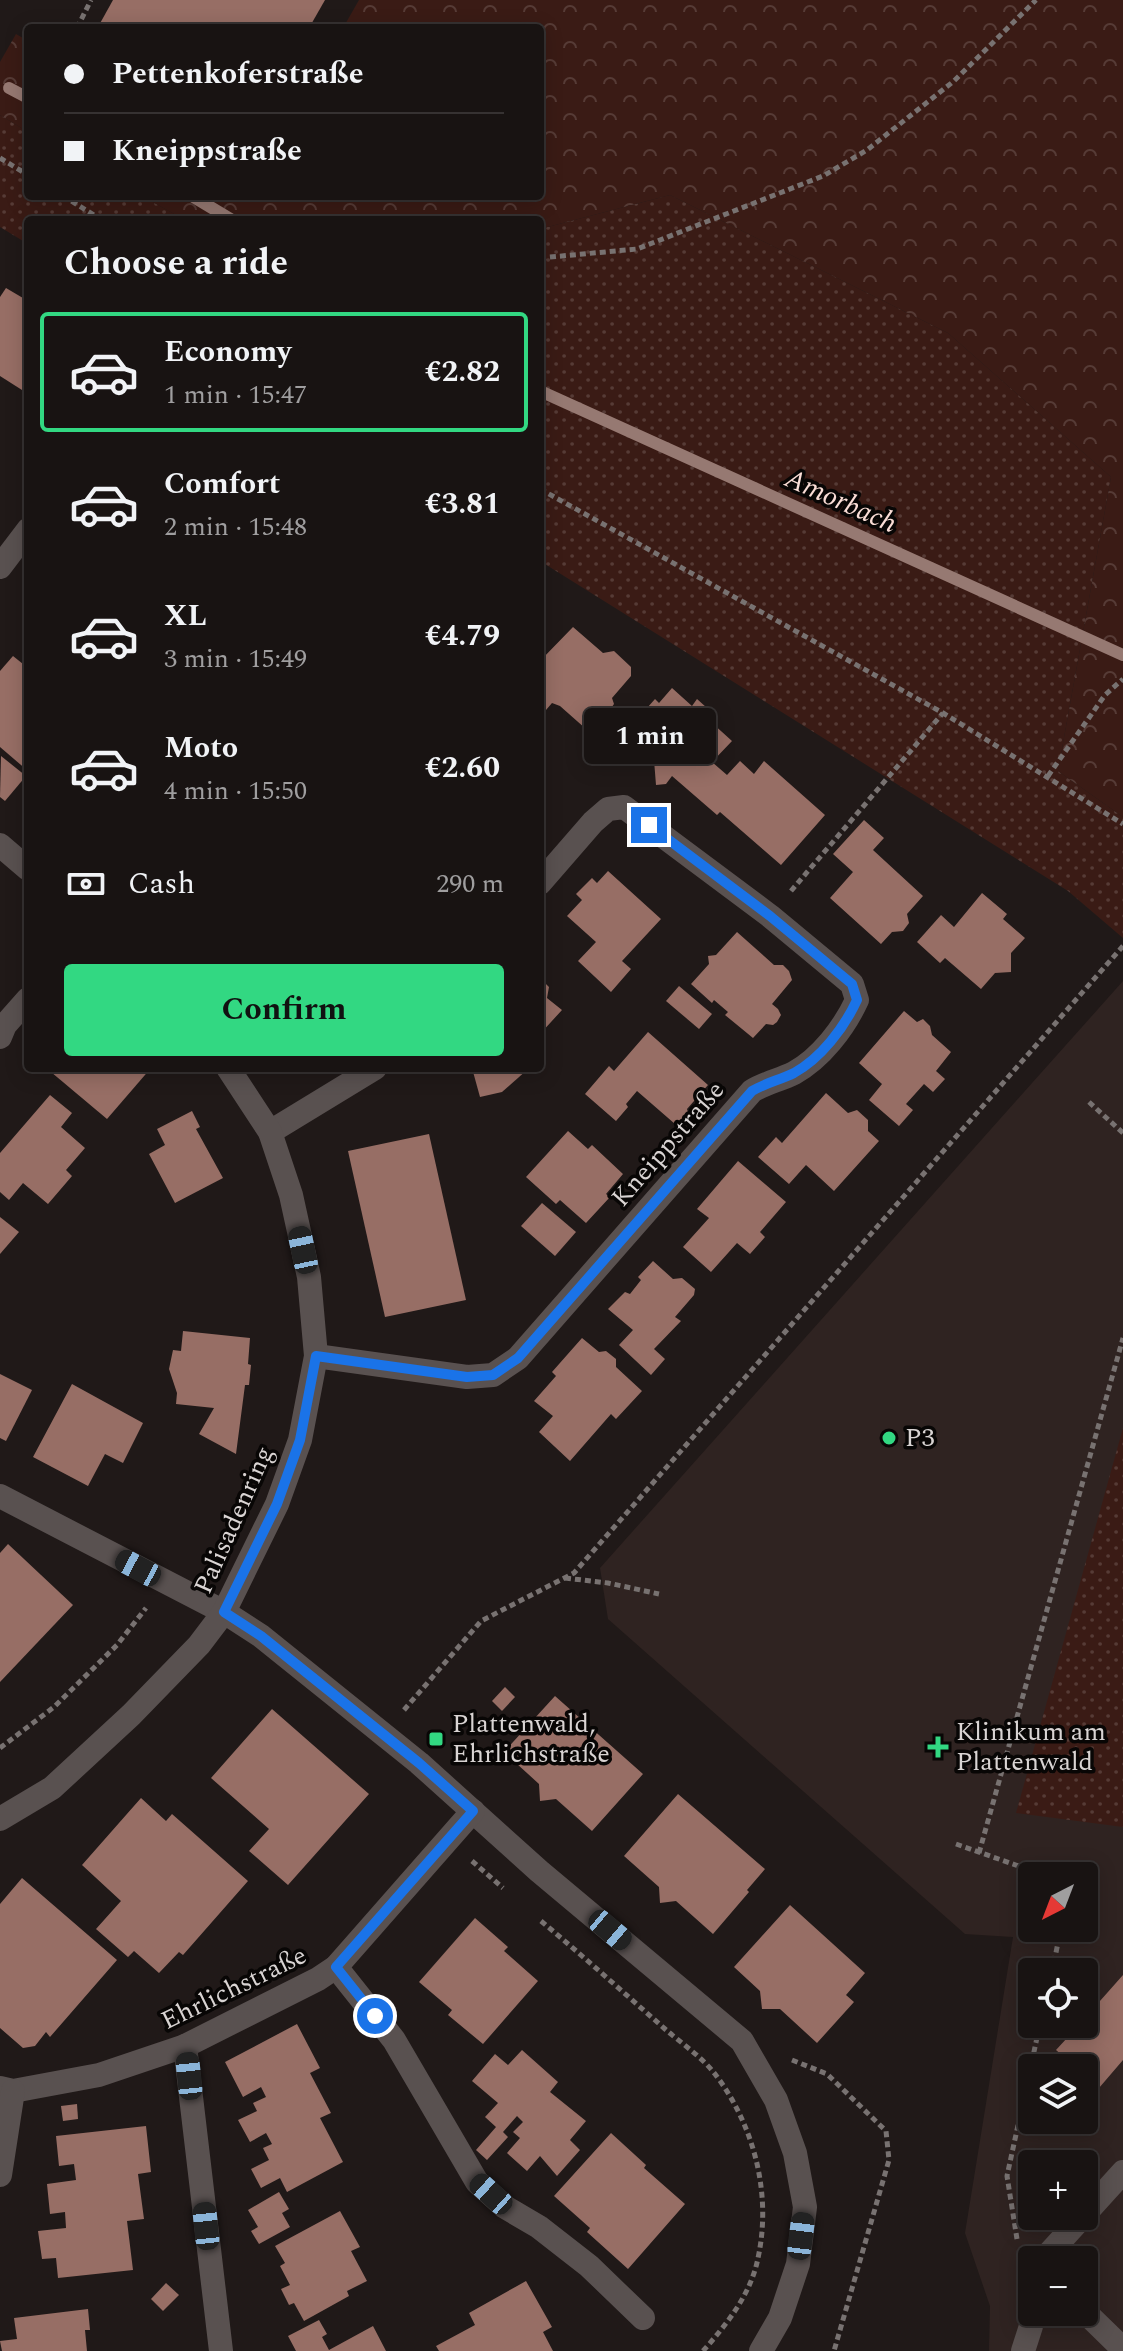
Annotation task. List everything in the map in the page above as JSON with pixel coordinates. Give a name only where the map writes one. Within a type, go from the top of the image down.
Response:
[{"type":"street","points":[[0,567],[24,535]]},
{"type":"street","name":"Kneippstraße","points":[[316,1356],[467,1377],[493,1375],[518,1358],[752,1091],[792,1074],[812,1061],[848,1020],[857,1000],[852,984],[770,916],[624,807],[608,809],[593,822],[544,878]]},
{"type":"street","points":[[0,845],[24,866]]},
{"type":"street","points":[[0,1037],[5,1025],[24,1004]]},
{"type":"street","name":"Palisadenring","points":[[0,1819],[52,1788],[131,1715],[199,1645],[224,1612],[277,1504],[300,1440],[316,1356],[309,1277],[291,1195],[270,1132],[231,1072]]},
{"type":"street","points":[[270,1132],[368,1072]]},
{"type":"street","points":[[0,1496],[224,1612],[261,1636],[383,1734],[539,1871],[742,2041],[776,2100],[795,2153],[805,2207],[798,2264],[780,2318],[761,2351]]},
{"type":"street","name":"Ehrlichstraße","points":[[6,2089],[99,2075],[185,2046],[306,1986],[336,1967],[473,1811]]},
{"type":"street","points":[[336,1967],[394,2040],[477,2182],[505,2207],[539,2227],[589,2266],[643,2318]]},
{"type":"street","points":[[185,2046],[221,2351]]},
{"type":"street","points":[[0,2175],[6,2089]]},
{"type":"street","points":[[1098,2200],[1123,2172]]},
{"type":"street","points":[[1045,2246],[1065,2230]]},
{"type":"street","points":[[1098,2325],[1123,2349]]},
{"type":"street","points":[[1023,2351],[1031,2326]]},
{"type":"path","points":[[79,24],[91,0]]},
{"type":"path","points":[[544,258],[637,249],[823,176],[867,150],[954,81],[1036,0]]},
{"type":"path","points":[[0,158],[24,173]]},
{"type":"path","points":[[70,200],[96,216]]},
{"type":"path","points":[[544,491],[943,713],[1123,824]]},
{"type":"path","points":[[1048,776],[1105,695],[1123,679]]},
{"type":"path","points":[[770,916],[943,713]]},
{"type":"path","points":[[383,1734],[481,1621],[574,1573],[1123,946]]},
{"type":"path","points":[[1089,1102],[1123,1133]]},
{"type":"path","points":[[979,1853],[1123,1338]]},
{"type":"path","points":[[565,1578],[659,1594]]},
{"type":"path","points":[[0,1748],[54,1707],[117,1645],[166,1583]]},
{"type":"path","points":[[447,1839],[507,1891]]},
{"type":"path","points":[[956,1844],[1018,1866]]},
{"type":"path","points":[[531,1912],[714,2072],[744,2119],[756,2157],[763,2208],[758,2259],[743,2297],[726,2326],[703,2351]]},
{"type":"path","points":[[1024,2246],[1016,2238],[1007,2176],[1037,2038]]},
{"type":"path","points":[[742,2041],[827,2074],[886,2131],[889,2160],[834,2351]]},
{"type":"shaded area","name":"Klinikum am Plattenwald","points":[[1123,981],[1123,2351],[989,2351],[990,2306],[965,2233],[1013,1937],[965,1934],[608,1619],[600,1568]]},
{"type":"green space","points":[[359,0],[1123,0],[1123,817],[1058,771],[1111,477],[948,333],[670,195],[544,228],[544,216],[178,216],[149,200],[544,200],[544,24],[345,24]]},
{"type":"green space","points":[[16,34],[24,39],[24,130],[0,115],[0,62]]},
{"type":"green space","points":[[0,115],[24,130],[24,200],[149,200],[178,216],[24,216],[24,242],[0,227]]},
{"type":"green space","points":[[670,195],[948,333],[1111,477],[1058,771],[1123,817],[1123,938],[1068,891],[544,564],[544,228]]},
{"type":"green space","points":[[1123,1428],[1123,1827],[1016,1813]]},
{"type":"building","points":[[113,0],[325,0],[311,24],[100,24]]},
{"type":"building","points":[[6,288],[24,299],[22,390],[0,376],[0,297]]},
{"type":"building","points":[[573,627],[603,653],[614,651],[631,667],[631,676],[612,698],[614,704],[609,711],[602,711],[586,729],[560,706],[552,703],[544,712],[544,657]]},
{"type":"building","points":[[13,656],[24,665],[24,768],[0,747],[0,671]]},
{"type":"building","points":[[672,688],[692,706],[697,699],[716,716],[711,722],[732,741],[712,762],[727,775],[740,761],[754,774],[764,761],[825,815],[781,865],[720,812],[717,815],[672,776],[666,784],[656,785],[654,760],[628,737],[643,720],[639,717],[655,699],[659,703]]},
{"type":"building","points":[[1,756],[24,774],[24,778],[5,801],[0,797]]},
{"type":"building","points":[[864,820],[884,838],[873,850],[923,896],[907,914],[909,923],[903,931],[892,932],[881,944],[830,898],[853,872],[833,854]]},
{"type":"building","points":[[608,871],[661,919],[622,961],[631,969],[611,992],[578,961],[596,942],[567,916],[582,900],[576,894],[592,878],[597,883]]},
{"type":"building","points":[[982,893],[1007,914],[1003,919],[1025,938],[1011,953],[1011,972],[995,973],[981,989],[945,958],[940,963],[917,942],[941,915],[954,927]]},
{"type":"building","points":[[737,932],[774,965],[783,965],[792,980],[772,1004],[781,1015],[777,1022],[766,1024],[753,1038],[725,1015],[728,1012],[714,1000],[712,1003],[691,984],[709,964],[708,956],[716,955]]},
{"type":"building","points":[[544,982],[549,987],[547,998],[562,1010],[544,1030]]},
{"type":"building","points":[[679,986],[712,1014],[699,1029],[666,1001]]},
{"type":"building","points":[[904,1011],[917,1022],[923,1019],[930,1026],[932,1035],[951,1052],[936,1071],[945,1079],[933,1092],[924,1084],[906,1104],[913,1110],[899,1126],[869,1100],[882,1084],[859,1063]]},
{"type":"building","points":[[648,1032],[708,1085],[687,1109],[689,1116],[682,1123],[675,1124],[637,1091],[616,1121],[585,1094],[609,1066],[614,1071]]},
{"type":"building","points":[[51,1072],[148,1072],[107,1119]]},
{"type":"building","points":[[473,1072],[525,1072],[502,1092],[480,1097]]},
{"type":"building","points":[[826,1093],[848,1113],[857,1110],[868,1120],[868,1131],[879,1141],[834,1191],[806,1165],[789,1184],[758,1157],[776,1137],[782,1143]]},
{"type":"building","points":[[50,1095],[72,1113],[61,1127],[85,1148],[66,1170],[72,1176],[48,1204],[23,1183],[9,1200],[0,1192],[0,1153]]},
{"type":"building","points":[[192,1111],[200,1127],[196,1129],[223,1178],[175,1203],[149,1154],[165,1145],[157,1129]]},
{"type":"building","points":[[568,1131],[588,1149],[592,1145],[623,1174],[606,1194],[610,1197],[586,1223],[560,1200],[556,1204],[526,1177]]},
{"type":"building","points":[[429,1134],[466,1300],[385,1317],[348,1151]]},
{"type":"building","points":[[738,1161],[786,1202],[760,1232],[765,1237],[750,1254],[737,1243],[711,1272],[683,1247],[709,1218],[697,1209]]},
{"type":"building","points":[[542,1203],[576,1232],[555,1256],[521,1226]]},
{"type":"building","points":[[0,1217],[19,1232],[0,1254]]},
{"type":"building","points":[[653,1261],[673,1279],[682,1278],[695,1289],[694,1295],[675,1317],[681,1321],[654,1349],[665,1359],[651,1375],[619,1345],[633,1330],[608,1309],[625,1292],[630,1294],[641,1280],[638,1277]]},
{"type":"building","points":[[183,1331],[250,1338],[249,1385],[245,1385],[236,1454],[199,1434],[214,1408],[176,1404],[177,1393],[169,1369],[173,1350],[181,1351]]},
{"type":"building","points":[[582,1338],[599,1352],[606,1351],[616,1359],[616,1367],[642,1391],[616,1419],[611,1414],[570,1461],[539,1432],[553,1416],[534,1401],[556,1376],[552,1372]]},
{"type":"building","points":[[0,1374],[32,1390],[6,1441],[0,1438]]},
{"type":"building","points":[[72,1384],[143,1423],[123,1463],[105,1454],[88,1486],[33,1457]]},
{"type":"building","points":[[8,1544],[73,1605],[0,1682],[0,1553]]},
{"type":"building","points":[[505,1687],[515,1697],[502,1711],[492,1701]]},
{"type":"building","points":[[555,1696],[643,1774],[592,1831],[556,1799],[540,1801],[539,1784],[504,1752]]},
{"type":"building","points":[[272,1709],[369,1794],[288,1885],[249,1851],[269,1829],[211,1778]]},
{"type":"building","points":[[678,1794],[765,1869],[713,1934],[676,1901],[660,1903],[659,1887],[624,1856]]},
{"type":"building","points":[[141,1798],[166,1821],[172,1814],[248,1881],[183,1955],[179,1952],[159,1973],[134,1951],[128,1957],[96,1929],[121,1901],[82,1865]]},
{"type":"building","points":[[22,1878],[117,1960],[50,2037],[46,2032],[35,2046],[23,2048],[0,2028],[0,1904]]},
{"type":"building","points":[[790,1905],[865,1973],[846,1995],[854,2002],[817,2043],[780,2009],[762,2009],[760,1991],[734,1967]]},
{"type":"building","points":[[475,1918],[508,1947],[504,1951],[538,1981],[483,2044],[448,2015],[452,2010],[419,1982]]},
{"type":"building","points":[[1123,1975],[1123,2060],[1099,2088],[1098,2054],[1061,2054],[1056,2050],[1067,2038],[1098,2038],[1098,2003]]},
{"type":"building","points":[[297,2024],[320,2068],[310,2073],[331,2113],[320,2118],[343,2162],[287,2192],[280,2178],[261,2188],[251,2169],[269,2160],[263,2148],[272,2144],[266,2133],[250,2142],[238,2120],[257,2111],[253,2103],[266,2097],[261,2087],[243,2097],[225,2062]]},
{"type":"building","points":[[522,2050],[558,2082],[550,2092],[586,2121],[570,2140],[580,2150],[557,2176],[540,2156],[527,2171],[507,2153],[520,2138],[513,2132],[523,2122],[517,2116],[503,2132],[508,2137],[487,2160],[476,2150],[496,2127],[485,2117],[498,2103],[472,2081],[495,2054],[508,2065]]},
{"type":"building","points":[[77,2104],[78,2119],[63,2121],[61,2106]]},
{"type":"building","points":[[146,2126],[151,2172],[138,2174],[144,2219],[127,2221],[133,2270],[58,2278],[56,2258],[42,2259],[38,2231],[66,2228],[65,2212],[50,2214],[47,2184],[76,2180],[74,2164],[59,2166],[56,2136]]},
{"type":"building","points":[[611,2133],[646,2165],[644,2168],[685,2204],[628,2269],[587,2232],[590,2228],[554,2196]]},
{"type":"building","points":[[279,2192],[289,2209],[282,2213],[290,2227],[259,2244],[251,2231],[258,2227],[248,2210]]},
{"type":"building","points":[[340,2211],[360,2247],[351,2251],[367,2281],[347,2291],[349,2296],[304,2321],[294,2303],[289,2305],[281,2289],[290,2285],[280,2266],[285,2263],[275,2246]]},
{"type":"building","points":[[526,2281],[552,2327],[543,2332],[553,2351],[439,2351],[436,2346],[475,2325],[469,2313]]},
{"type":"building","points":[[166,2283],[179,2295],[163,2311],[151,2299]]},
{"type":"building","points":[[88,2309],[90,2330],[85,2330],[87,2351],[2,2351],[0,2341],[17,2339],[14,2318]]},
{"type":"building","points":[[319,2320],[327,2334],[322,2337],[329,2350],[373,2326],[386,2351],[296,2351],[288,2336]]},
{"type":"waterway","name":"Amorbach","points":[[9,88],[24,96]]},
{"type":"waterway","name":"Amorbach","points":[[199,200],[225,216]]},
{"type":"waterway","name":"Amorbach","points":[[544,393],[1123,655]]},
{"type":"place","name":"P3","points":[[889,1438]]},
{"type":"place","name":"Plattenwald, Ehrlichstraße","points":[[436,1739]]},
{"type":"place","name":"Klinikum am Plattenwald","points":[[938,1747]]},
{"type":"route","points":[[375,2016],[336,1967],[473,1811],[419,1763],[261,1636],[224,1612],[277,1504],[300,1440],[316,1356],[467,1377],[493,1375],[518,1358],[752,1091],[792,1074],[812,1061],[848,1020],[857,1000],[852,984],[770,916],[649,825]]}]
